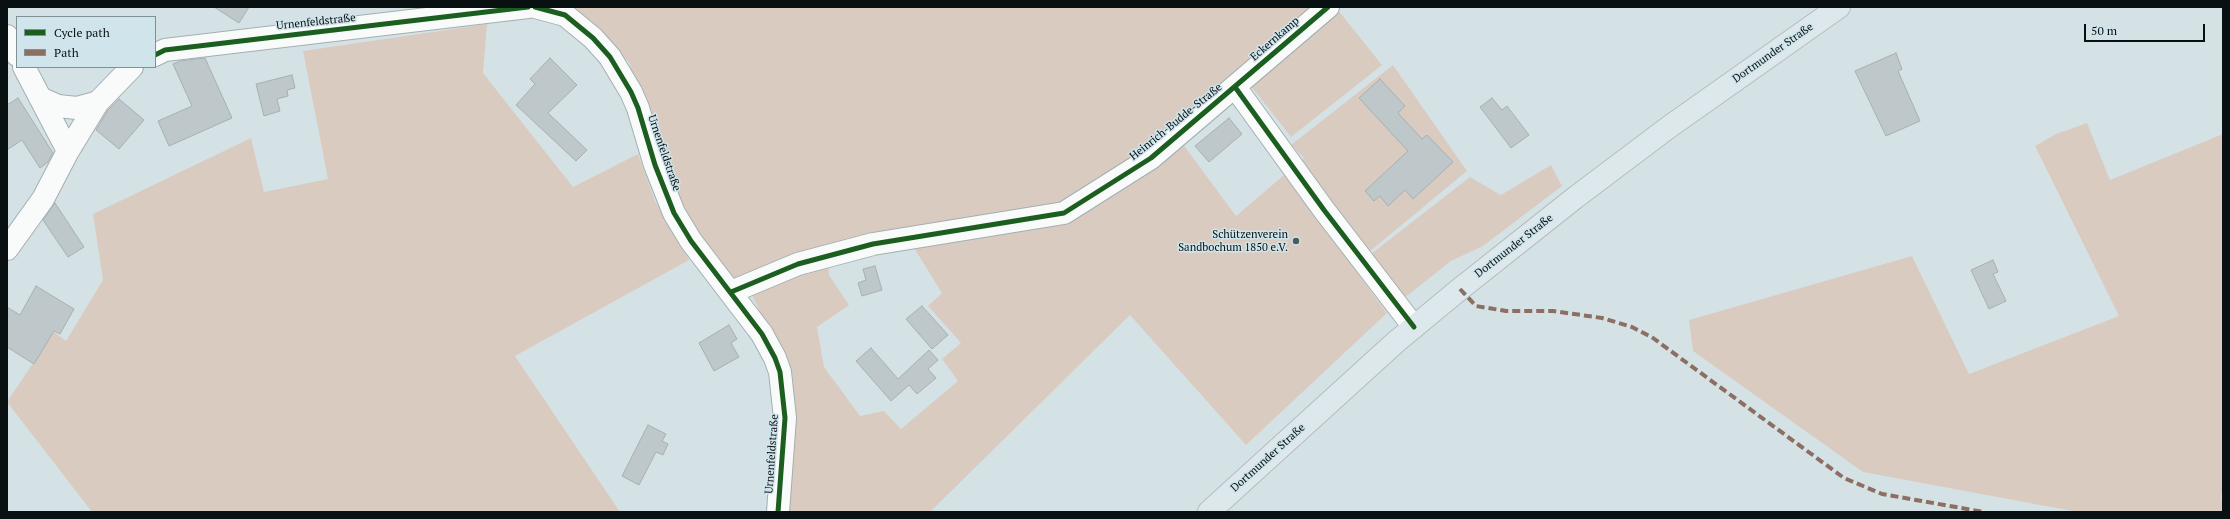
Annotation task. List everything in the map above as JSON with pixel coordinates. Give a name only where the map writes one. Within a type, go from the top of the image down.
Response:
[{"type":"main road","name":"Dortmunder Straße","points":[[1209,512],[1414,327],[1594,183],[1742,75],[1840,7]]},
{"type":"street","name":"Urnenfeldstraße","points":[[156,54],[173,49],[528,7]]},
{"type":"street","name":"Urnenfeldstraße","points":[[535,7],[565,15],[593,38],[610,57],[631,92],[638,108],[655,165],[674,213],[691,241],[762,334],[780,372],[785,418],[778,512]]},
{"type":"street","name":"Eckernkamp","points":[[1235,86],[1328,7]]},
{"type":"street","points":[[7,36],[16,53]]},
{"type":"street","points":[[25,68],[68,151]]},
{"type":"street","points":[[7,249],[43,199],[68,151],[98,102],[131,68]]},
{"type":"street","name":"Heinrich-Budde-Straße","points":[[731,292],[798,264],[873,244],[1064,213],[1151,158],[1235,86],[1324,210],[1414,327]]},
{"type":"street","points":[[40,98],[58,106],[77,108],[98,102]]},
{"type":"shaded area","points":[[569,7],[1316,7],[1147,151],[1060,208],[737,280],[730,277],[701,243],[665,181],[629,62]]},
{"type":"shaded area","points":[[1338,10],[1382,65],[1291,137],[1247,81]]},
{"type":"shaded area","points":[[487,24],[483,73],[573,187],[638,154],[655,201],[689,260],[515,356],[620,512],[92,512],[7,402],[54,332],[66,341],[103,280],[93,214],[251,138],[264,192],[328,179],[303,51]]},
{"type":"shaded area","points":[[1393,65],[1467,171],[1352,266],[1387,313],[1246,445],[1130,315],[930,512],[784,512],[792,379],[750,291],[828,261],[829,275],[849,305],[817,327],[824,367],[860,416],[884,411],[901,429],[958,381],[942,359],[961,343],[928,306],[942,293],[911,243],[1044,223],[1182,143],[1236,216],[1304,158],[1291,145]]},
{"type":"shaded area","points":[[2087,123],[2110,180],[2223,134],[2223,494],[2221,494],[2223,512],[2078,512],[1863,472],[1693,351],[1689,320],[1912,256],[1969,374],[2119,316],[2035,146],[2056,134]]},
{"type":"shaded area","points":[[1551,165],[1562,186],[1483,246],[1451,261],[1403,299],[1371,254],[1470,177],[1501,195]]},
{"type":"building","points":[[214,7],[249,7],[239,23]]},
{"type":"building","points":[[1896,53],[1902,69],[1898,71],[1920,121],[1886,136],[1855,71]]},
{"type":"building","points":[[205,58],[232,118],[169,146],[158,121],[192,106],[173,64],[180,61]]},
{"type":"building","points":[[550,58],[577,85],[548,113],[587,150],[576,161],[516,105],[535,84],[530,79]]},
{"type":"building","points":[[292,75],[295,88],[287,90],[288,96],[277,99],[280,111],[264,116],[256,84]]},
{"type":"building","points":[[1380,79],[1405,106],[1398,113],[1422,139],[1427,135],[1453,162],[1413,199],[1405,190],[1388,206],[1380,196],[1374,201],[1365,191],[1408,151],[1359,98]]},
{"type":"building","points":[[18,98],[53,153],[47,163],[40,168],[22,140],[7,150],[7,105]]},
{"type":"building","points":[[1492,98],[1502,110],[1507,106],[1529,135],[1511,148],[1480,107]]},
{"type":"building","points":[[119,99],[144,120],[119,149],[96,130],[108,110]]},
{"type":"building","points":[[1229,118],[1242,134],[1209,162],[1195,146]]},
{"type":"building","points":[[55,203],[84,247],[68,257],[43,220]]},
{"type":"building","points":[[1993,260],[1998,272],[1993,274],[2006,301],[1989,309],[1971,270]]},
{"type":"building","points":[[875,266],[882,290],[862,296],[858,283],[866,280],[863,269]]},
{"type":"building","points":[[36,286],[74,309],[60,334],[54,331],[34,364],[7,347],[7,307],[20,315]]},
{"type":"building","points":[[922,306],[948,335],[932,349],[906,319]]},
{"type":"building","points":[[729,325],[737,339],[731,343],[739,357],[714,371],[699,343]]},
{"type":"building","points":[[871,348],[898,379],[929,350],[938,360],[928,369],[936,378],[917,394],[909,385],[891,401],[856,361]]},
{"type":"building","points":[[648,425],[666,434],[662,441],[668,444],[663,455],[656,452],[639,485],[622,476]]},
{"type":"marked path","points":[[1460,289],[1476,306],[1506,311],[1553,311],[1602,318],[1632,327],[1653,338],[1844,478],[1882,494],[1984,512]]},
{"type":"cycle path","points":[[156,54],[165,50],[528,7]]},
{"type":"cycle path","points":[[535,7],[565,15],[593,38],[610,57],[631,92],[638,108],[655,165],[674,213],[691,241],[762,334],[775,358],[780,372],[785,418],[778,512]]},
{"type":"cycle path","points":[[731,292],[798,264],[873,244],[1064,213],[1151,158],[1328,7]]},
{"type":"cycle path","points":[[1235,87],[1324,210],[1414,327]]},
{"type":"place","name":"Schützenverein Sandbochum 1850 e.V.","points":[[1296,241]]}]
